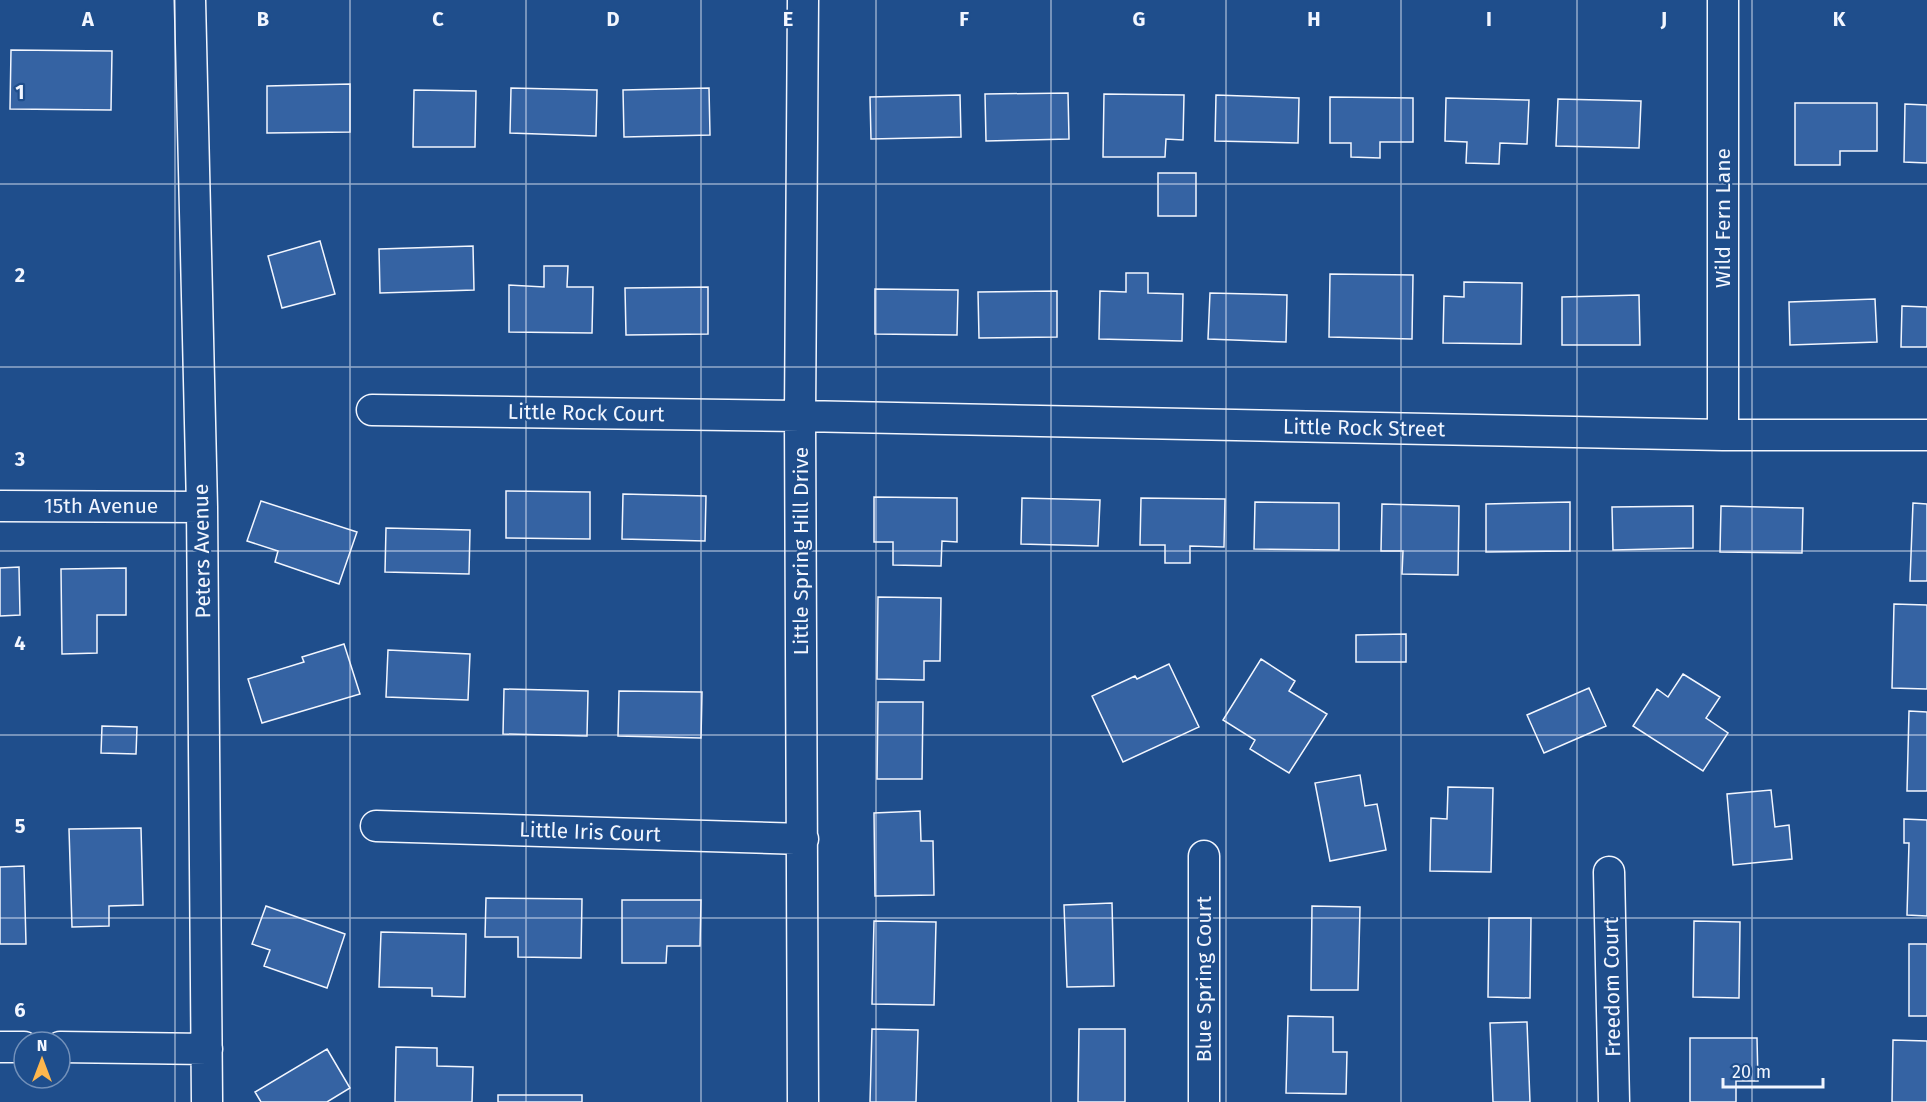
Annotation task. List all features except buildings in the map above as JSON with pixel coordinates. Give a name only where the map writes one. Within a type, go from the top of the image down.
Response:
[{"type":"street","name":"Peters Avenue","points":[[190,0],[202,507],[207,1102]]},
{"type":"street","name":"Little Spring Hill Drive","points":[[803,0],[800,416],[803,1102]]},
{"type":"street","name":"Wild Fern Lane","points":[[1723,0],[1723,435]]},
{"type":"street","name":"Little Rock Court","points":[[372,410],[800,416]]},
{"type":"street","name":"Little Rock Street","points":[[800,416],[1723,435],[1927,435]]},
{"type":"street","name":"15th Avenue","points":[[0,506],[202,507]]},
{"type":"street","name":"Little Iris Court","points":[[376,826],[803,839]]},
{"type":"street","name":"Blue Spring Court","points":[[1204,855],[1204,1102]]},
{"type":"street","name":"Freedom Court","points":[[1609,872],[1614,1102]]},
{"type":"street","points":[[72,1047],[207,1049]]}]
